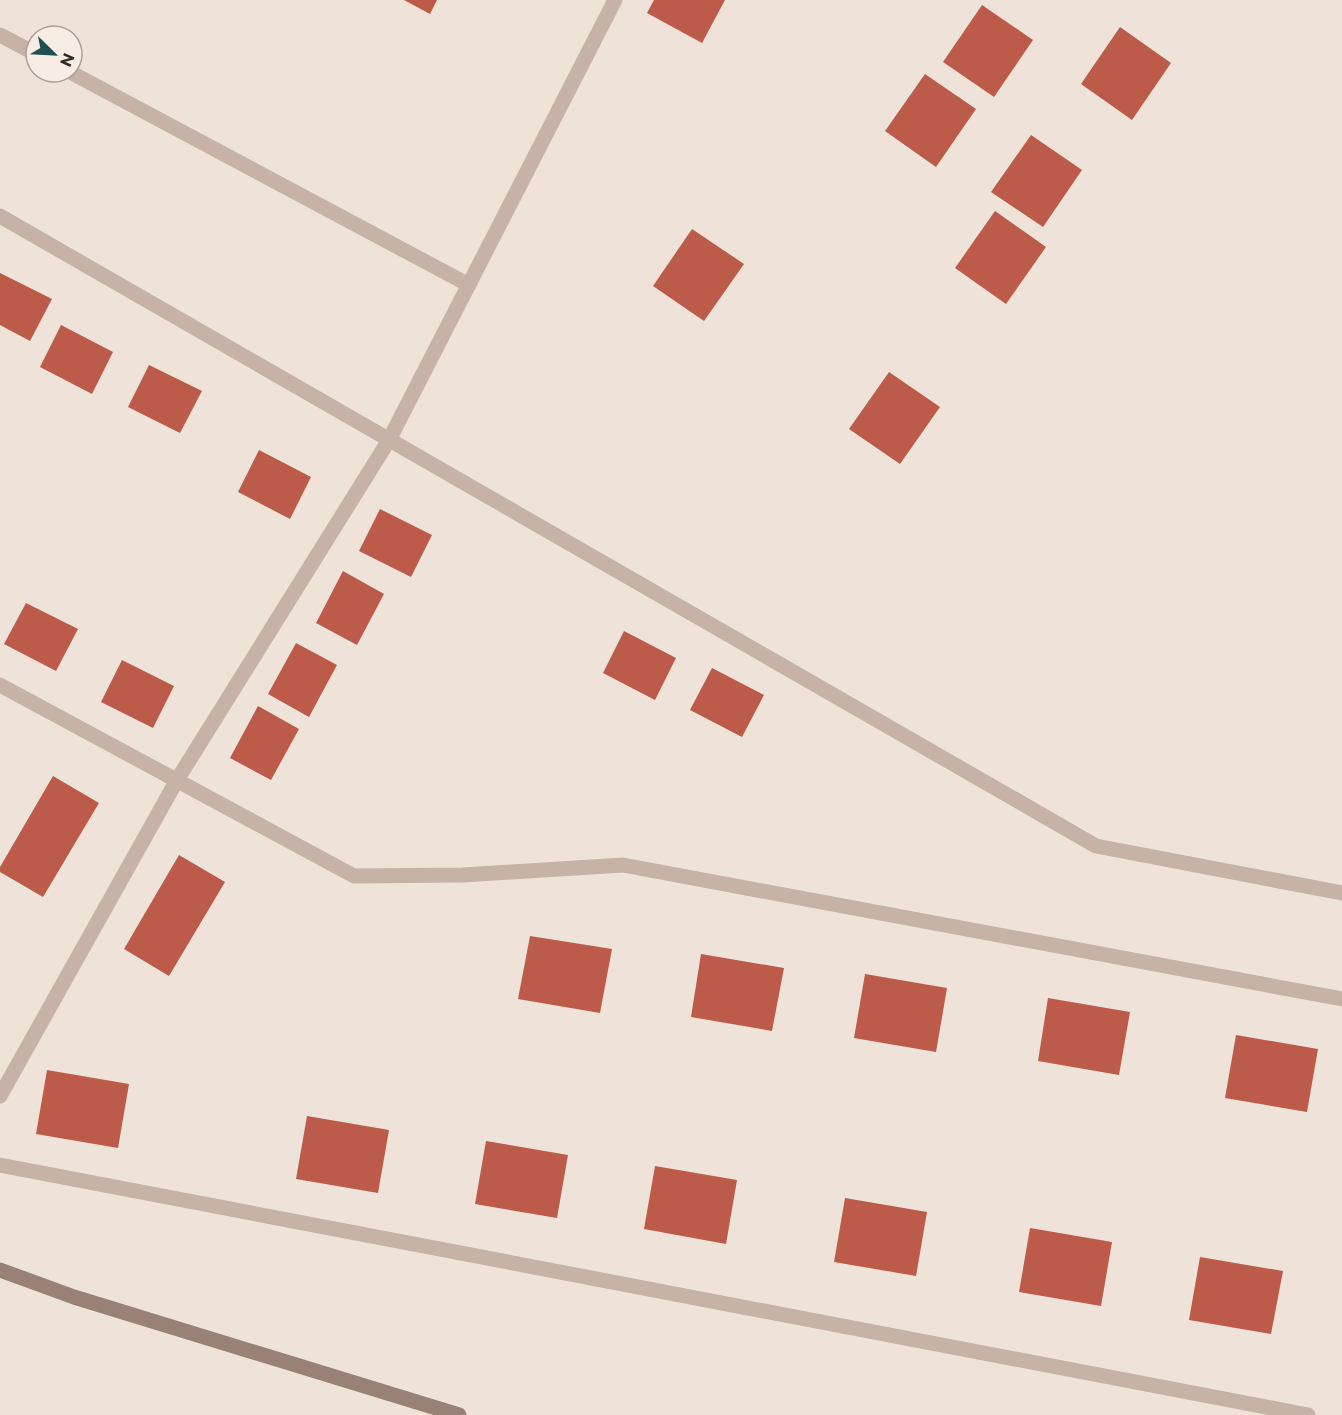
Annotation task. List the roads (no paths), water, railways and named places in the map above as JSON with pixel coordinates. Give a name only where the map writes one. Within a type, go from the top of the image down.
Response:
[{"type":"main road","points":[[0,1270],[74,1297],[459,1415]]},
{"type":"street","points":[[0,1096],[177,780],[389,440],[615,0]]},
{"type":"street","points":[[0,35],[24,48]]},
{"type":"street","points":[[84,79],[469,285]]},
{"type":"street","points":[[0,216],[1096,846],[1342,893]]},
{"type":"street","points":[[0,685],[354,876],[463,875],[623,865],[1342,999]]},
{"type":"street","points":[[0,1165],[1308,1415]]}]
